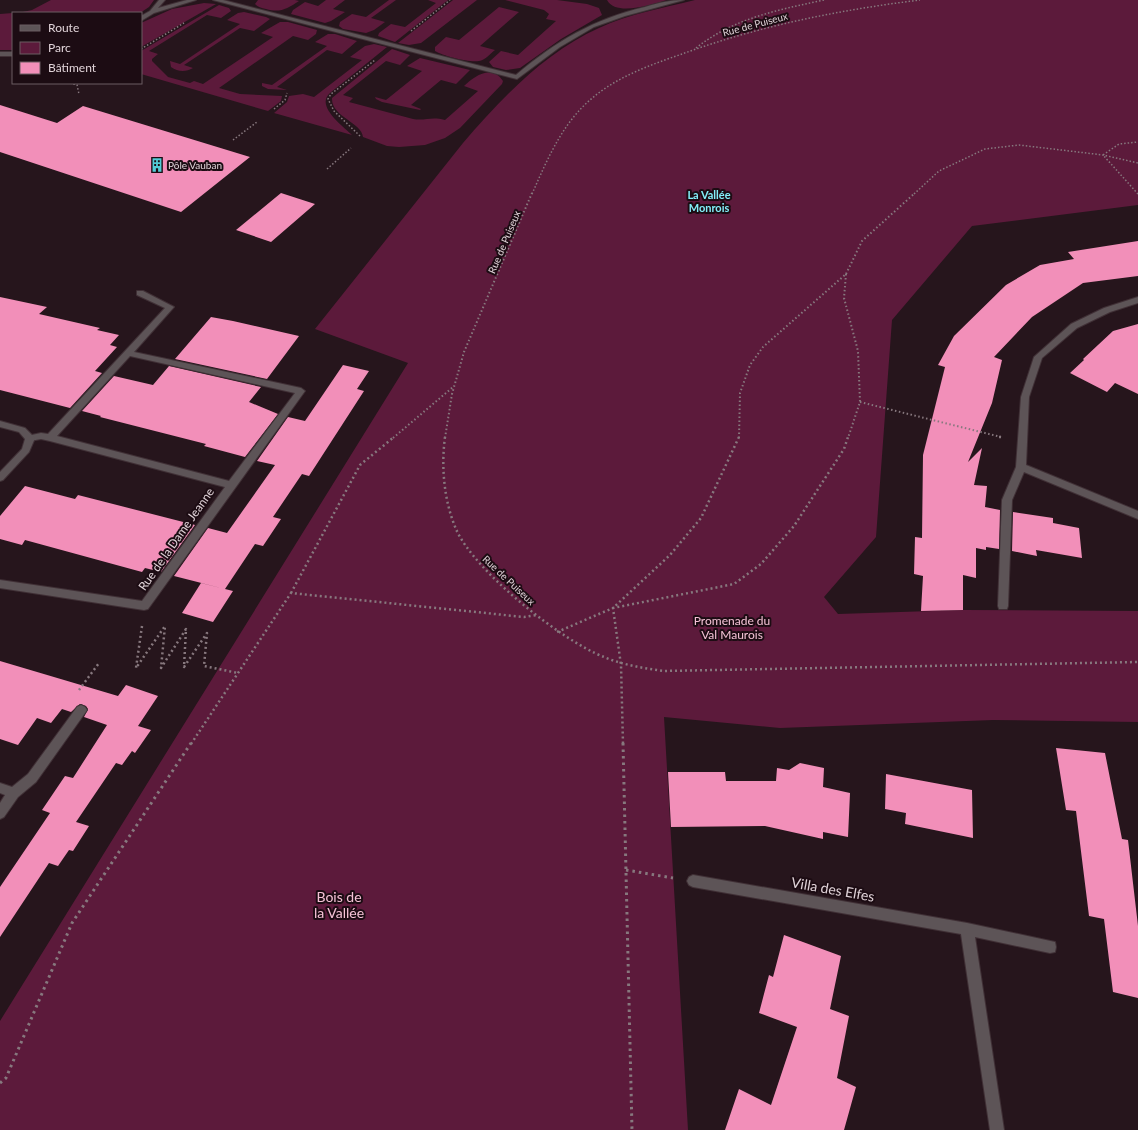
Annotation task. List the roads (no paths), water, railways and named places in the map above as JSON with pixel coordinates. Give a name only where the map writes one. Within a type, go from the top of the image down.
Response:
[{"type":"street","points":[[152,12],[162,0]]},
{"type":"street","points":[[142,18],[152,12],[192,0]]},
{"type":"street","points":[[216,0],[517,77],[561,44],[603,21],[681,0]]},
{"type":"street","points":[[0,54],[12,54]]},
{"type":"street","points":[[50,438],[170,307],[140,293]]},
{"type":"street","points":[[1003,606],[1007,500],[1022,467],[1025,397],[1038,357],[1074,326],[1107,310],[1138,300]]},
{"type":"street","name":"Rue de la Dame Jeanne","points":[[0,584],[144,606],[300,391],[127,354]]},
{"type":"street","points":[[0,424],[22,430],[30,438],[26,450],[0,478]]},
{"type":"street","name":"Rue de la Dame Jeanne","points":[[30,438],[41,436],[50,438],[231,485]]},
{"type":"street","points":[[1022,467],[1138,515]]},
{"type":"street","points":[[0,813],[14,792],[32,778],[81,710]]},
{"type":"street","points":[[0,788],[14,792]]},
{"type":"street","name":"Villa des Elfes","points":[[693,881],[967,929],[1050,947]]},
{"type":"street","points":[[967,929],[997,1130]]},
{"type":"place","name":"Pôle Vauban","points":[[157,165]]},
{"type":"district","name":"La Vallée Monrois","points":[[709,200]]},
{"type":"park label","name":"Promenade du Val Maurois","points":[[732,627]]},
{"type":"park label","name":"Bois de la Vallée","points":[[339,904]]}]
